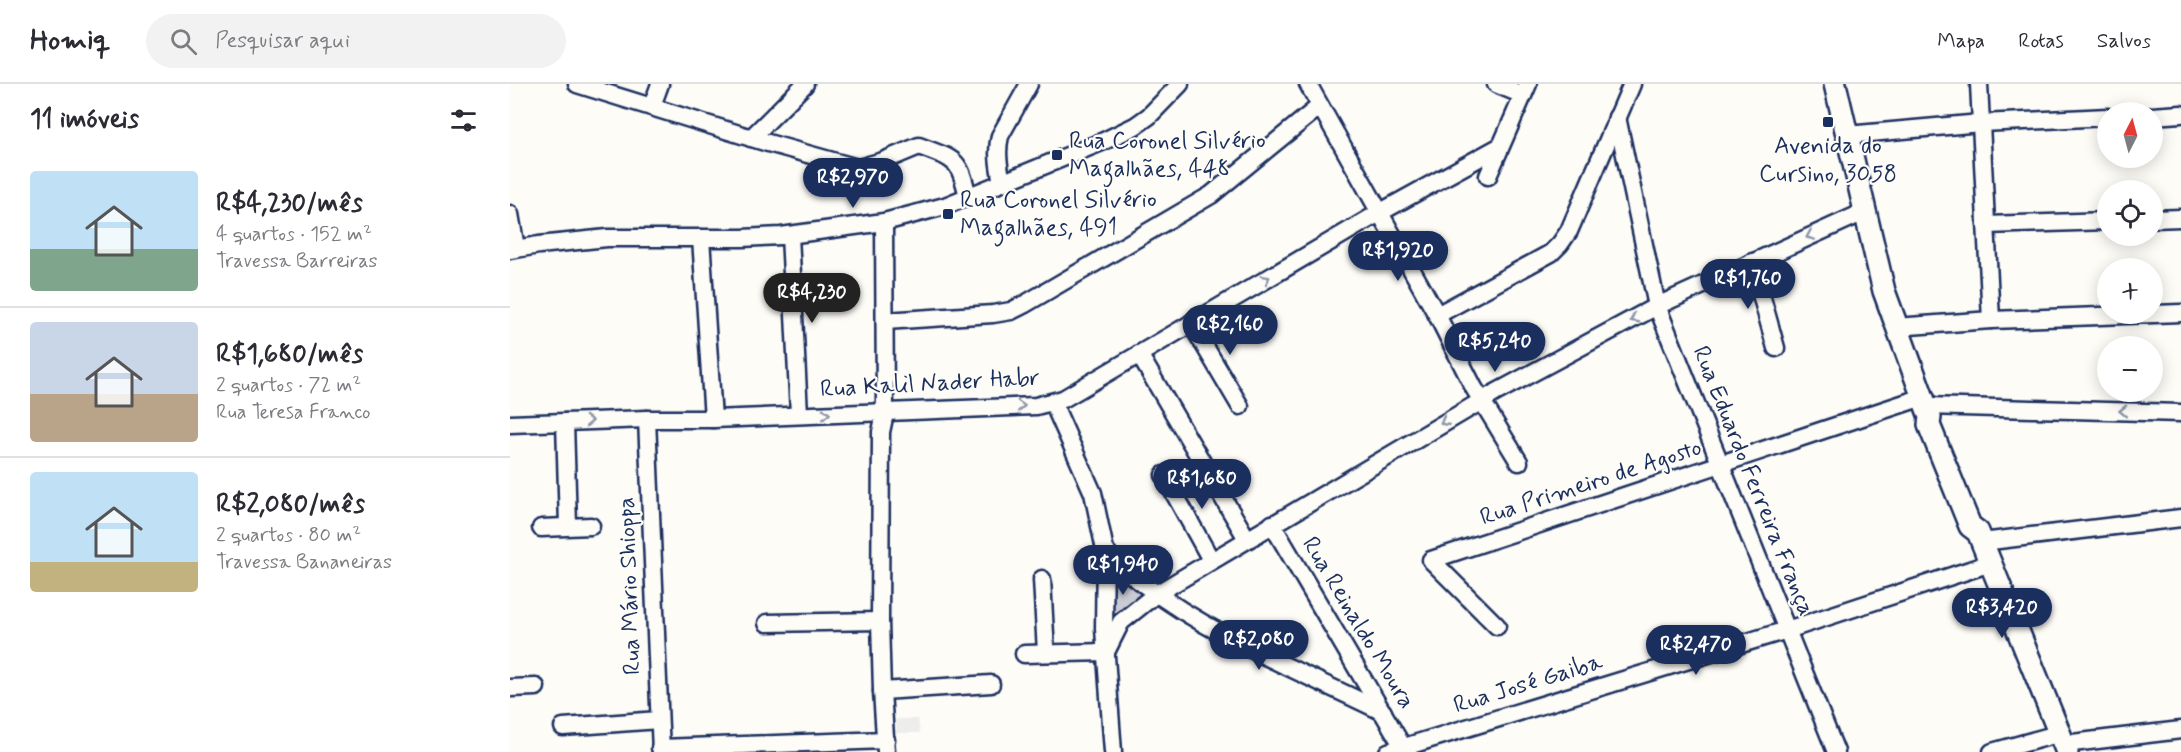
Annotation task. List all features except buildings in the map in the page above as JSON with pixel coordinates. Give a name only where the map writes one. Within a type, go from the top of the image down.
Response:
[{"type":"main road","points":[[1834,84],[1884,291],[1896,327],[1926,407],[1936,421],[1979,523],[1980,537],[2064,743]]},
{"type":"street","points":[[577,84],[751,138],[858,168],[884,161],[919,146],[951,159],[962,171],[968,197]]},
{"type":"street","points":[[652,106],[660,84]]},
{"type":"street","points":[[751,138],[805,84]]},
{"type":"street","points":[[1002,183],[998,165],[1000,136],[1029,84]]},
{"type":"street","points":[[510,214],[513,249],[607,238],[742,238],[790,235],[884,222],[945,206],[1135,126],[1158,109],[1180,84]]},
{"type":"street","points":[[1308,84],[1482,400],[1519,462]]},
{"type":"street","points":[[1488,176],[1525,90],[1496,84]]},
{"type":"street","points":[[1437,315],[1551,253],[1560,244],[1569,231],[1632,84]]},
{"type":"street","points":[[1979,84],[1991,320]]},
{"type":"street","points":[[885,321],[1011,311],[1211,195],[1320,106]]},
{"type":"street","points":[[2163,115],[2181,114]]},
{"type":"street","name":"Rua Eduardo Ferreira França","points":[[1617,117],[1657,306],[1836,752]]},
{"type":"street","points":[[1847,135],[1981,123],[2097,118]]},
{"type":"street","name":"Rua Kalil Nader Habr","points":[[510,424],[885,413],[1036,406],[1053,403],[1379,213],[1499,147]]},
{"type":"street","points":[[1106,652],[1121,622],[1156,594],[1482,400],[1657,306],[1864,212]]},
{"type":"street","points":[[2163,219],[2181,218]]},
{"type":"street","points":[[1986,225],[2097,221]]},
{"type":"street","points":[[661,750],[886,746],[880,621],[881,432],[885,413],[884,222]]},
{"type":"street","points":[[790,235],[800,414]]},
{"type":"street","points":[[701,238],[713,419]]},
{"type":"street","points":[[1752,262],[1776,348]]},
{"type":"street","points":[[1896,327],[1991,320],[2181,313]]},
{"type":"street","points":[[1191,323],[1240,406]]},
{"type":"street","points":[[1139,354],[1247,539]]},
{"type":"street","points":[[1053,403],[1093,493],[1105,550],[1106,652],[1113,752]]},
{"type":"street","points":[[1926,407],[2181,412]]},
{"type":"street","name":"Rua Primeiro de Agosto","points":[[1497,626],[1431,560],[1720,466],[1926,407]]},
{"type":"street","name":"Rua Mário Shioppa","points":[[647,419],[661,750]]},
{"type":"street","points":[[565,422],[568,526]]},
{"type":"street","points":[[1164,475],[1211,560]]},
{"type":"street","points":[[1980,537],[2181,518]]},
{"type":"street","name":"Rua Reinaldo Moura","points":[[1272,524],[1383,712],[1396,750]]},
{"type":"street","points":[[541,528],[591,526]]},
{"type":"street","points":[[1105,550],[1115,562],[1156,594],[1218,631],[1383,712]]},
{"type":"street","name":"Rua José Gaiba","points":[[1396,750],[1787,630],[1991,563]]},
{"type":"street","points":[[1042,579],[1046,653]]},
{"type":"street","points":[[767,623],[880,621]]},
{"type":"street","points":[[1024,654],[1106,652]]},
{"type":"street","points":[[882,691],[991,684]]},
{"type":"street","points":[[510,688],[536,687]]},
{"type":"street","points":[[563,727],[659,720]]},
{"type":"street","points":[[1992,752],[2181,730]]},
{"type":"shaded area","points":[[896,719],[918,719],[920,733],[896,733]]},
{"type":"place","name":"Avenida do Cursino, 3058","points":[[1828,122]]},
{"type":"place","name":"Rua Coronel Silvério Magalhães, 448","points":[[1057,155]]},
{"type":"place","name":"Rua Coronel Silvério Magalhães, 491","points":[[948,214]]}]
